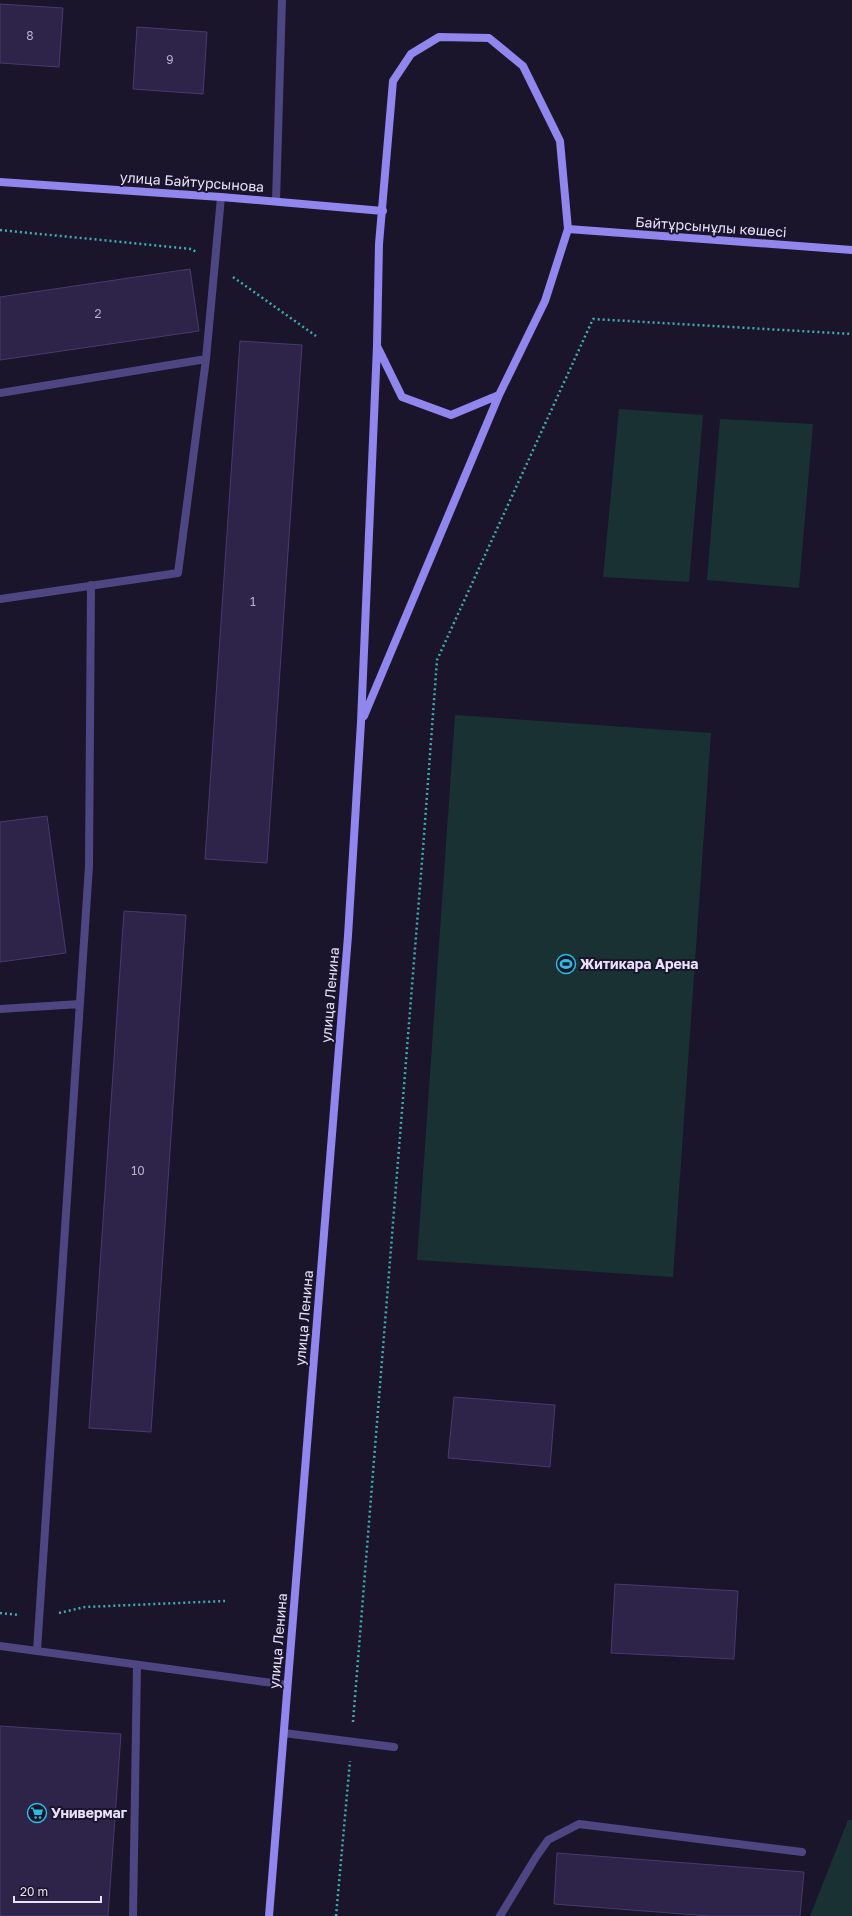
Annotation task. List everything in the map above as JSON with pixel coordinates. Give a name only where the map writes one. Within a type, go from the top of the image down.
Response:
[{"type":"street","name":"улица Ленина","points":[[268,1916],[348,936],[361,722],[377,346],[379,244],[394,81],[411,54],[440,37],[490,38],[523,66],[560,141],[568,229]]},
{"type":"street","name":"улица Байтурсынова","points":[[0,182],[276,201],[382,211]]},
{"type":"street","name":"Байтұрсынұлы көшесі","points":[[568,229],[852,250]]},
{"type":"street","points":[[361,722],[499,395],[545,301],[568,229]]},
{"type":"street","points":[[377,346],[402,398],[451,415],[499,395]]},
{"type":"lane","points":[[276,201],[282,0]]},
{"type":"lane","points":[[0,598],[178,572],[206,359],[221,197]]},
{"type":"lane","points":[[0,393],[206,359]]},
{"type":"lane","points":[[37,1651],[89,866],[91,585]]},
{"type":"lane","points":[[0,1009],[80,1004]]},
{"type":"lane","points":[[0,1646],[287,1685]]},
{"type":"lane","points":[[133,1916],[138,1665]]},
{"type":"lane","points":[[284,1733],[394,1747]]},
{"type":"lane","points":[[500,1916],[548,1840],[579,1824],[802,1852]]},
{"type":"path","points":[[0,230],[192,249],[316,336]]},
{"type":"path","points":[[336,1916],[352,1741],[423,850],[436,660],[593,319],[852,334]]},
{"type":"path","points":[[0,1613],[40,1618],[85,1607],[225,1601]]},
{"type":"green space","points":[[619,409],[703,415],[689,582],[603,577]]},
{"type":"green space","points":[[720,419],[813,424],[799,588],[707,580]]},
{"type":"green space","name":"Житикара Арена","points":[[455,715],[711,733],[673,1277],[417,1260]]},
{"type":"green space","points":[[848,1820],[852,1820],[852,1916],[810,1916]]},
{"type":"building","points":[[0,4],[63,8],[59,67],[0,63]]},
{"type":"building","points":[[137,27],[207,32],[203,94],[133,89]]},
{"type":"building","points":[[190,269],[199,331],[0,360],[0,297]]},
{"type":"building","points":[[240,341],[302,345],[267,863],[205,859]]},
{"type":"building","points":[[47,816],[66,953],[0,962],[0,822]]},
{"type":"building","points":[[124,911],[186,915],[151,1432],[89,1428]]},
{"type":"building","points":[[454,1397],[555,1405],[550,1467],[448,1458]]},
{"type":"building","points":[[615,1584],[738,1591],[734,1659],[611,1653]]},
{"type":"building","points":[[0,1726],[121,1734],[108,1916],[0,1916]]},
{"type":"building","points":[[557,1853],[804,1872],[800,1916],[709,1916],[554,1904]]},
{"type":"place","name":"Житикара Арена","points":[[566,964]]},
{"type":"place","name":"Универмаг","points":[[37,1813]]}]
